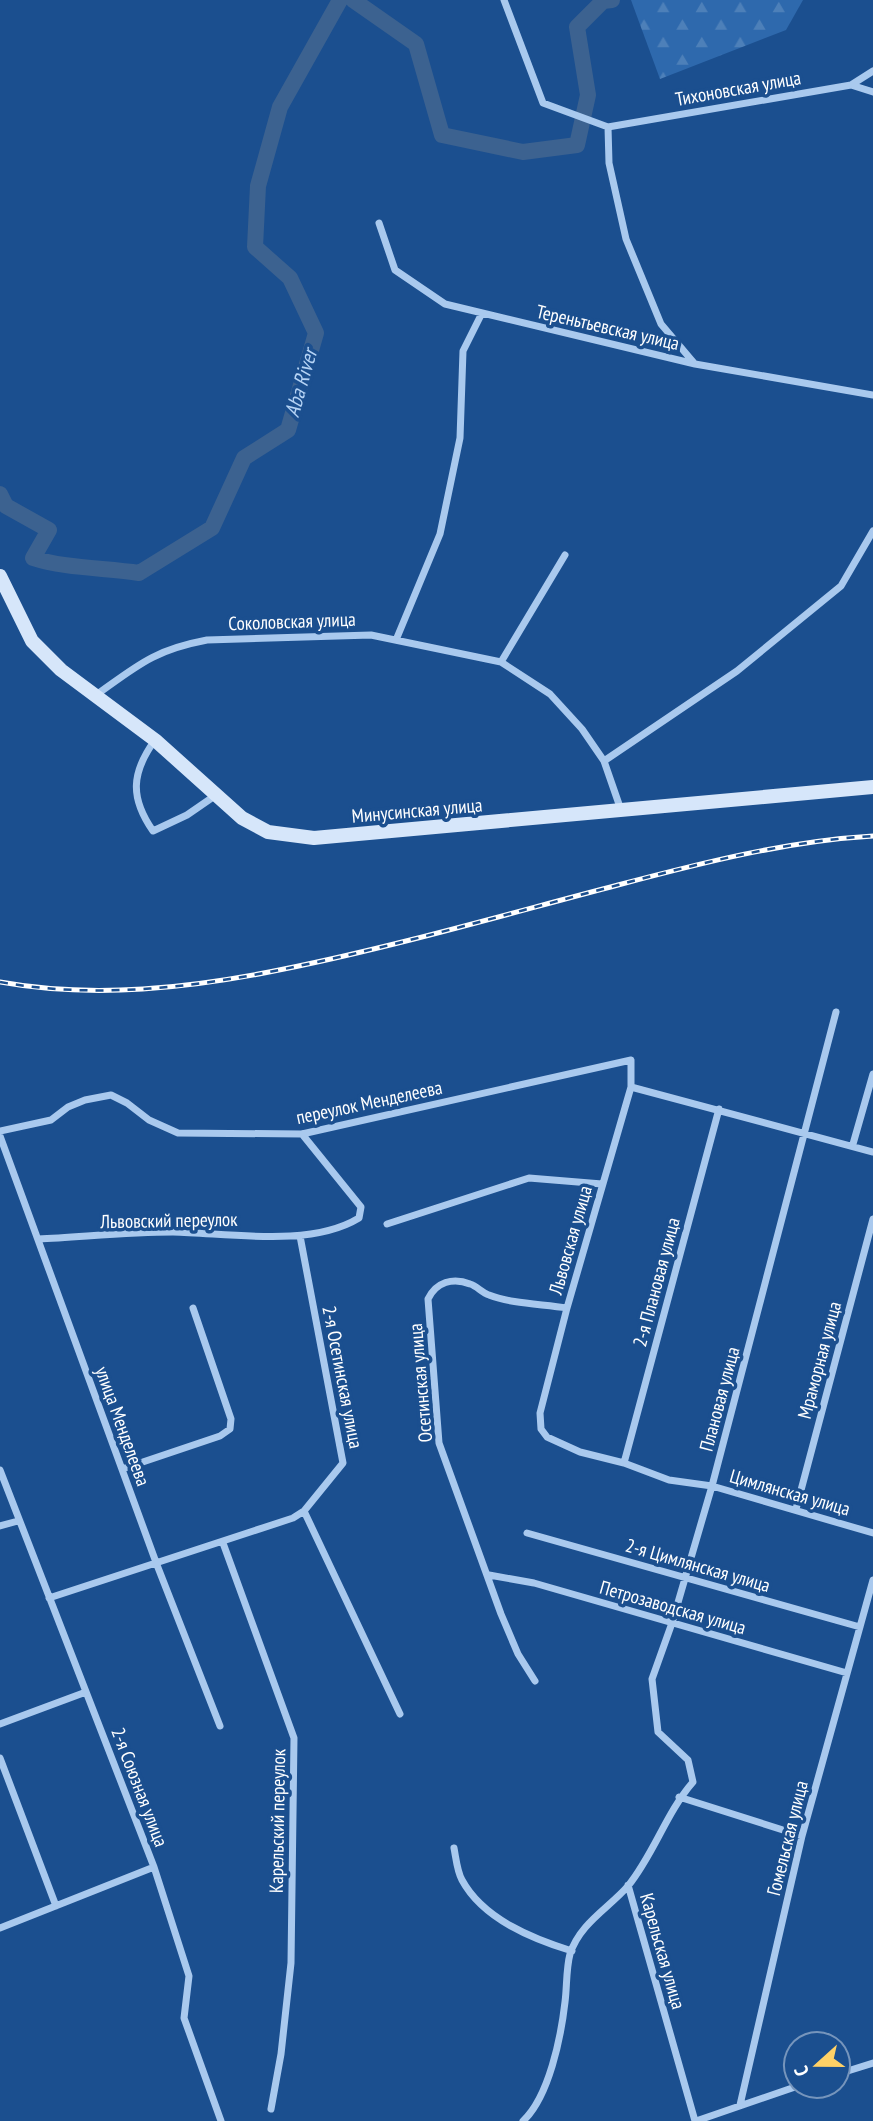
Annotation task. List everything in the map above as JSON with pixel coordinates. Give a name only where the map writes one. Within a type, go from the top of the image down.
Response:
[{"type":"main road","name":"Минусинская улица","points":[[0,576],[32,641],[61,670],[155,740],[242,818],[268,832],[302,837],[873,787]]},
{"type":"street","points":[[504,0],[543,103],[608,127],[610,163],[626,239],[661,324],[695,364]]},
{"type":"street","points":[[851,85],[873,72]]},
{"type":"street","name":"Тихоновская улица","points":[[608,127],[851,85],[873,92]]},
{"type":"street","name":"Тереньтьевская улица","points":[[379,223],[395,270],[445,304],[695,364],[873,395]]},
{"type":"street","points":[[396,640],[440,534],[460,438],[463,351],[482,313]]},
{"type":"street","points":[[604,761],[737,671],[841,586],[873,531]]},
{"type":"street","points":[[501,662],[565,555]]},
{"type":"street","name":"Соколовская улица","points":[[96,695],[153,654],[206,639],[357,634],[501,662],[550,694],[582,729],[604,761],[621,810]]},
{"type":"street","points":[[155,740],[142,757],[136,788],[138,809],[153,831],[187,815],[216,795]]},
{"type":"street","name":"Плановая улица","points":[[679,1797],[693,1782],[688,1760],[658,1732],[652,1679],[672,1623],[712,1486],[836,1012]]},
{"type":"street","name":"Львовская улица","points":[[541,1429],[540,1413],[567,1308],[631,1087],[631,1060]]},
{"type":"street","name":"переулок Менделеева","points":[[0,1134],[51,1120],[76,1103],[111,1095],[127,1103],[149,1120],[178,1133],[302,1134],[631,1060]]},
{"type":"street","points":[[853,1144],[873,1074]]},
{"type":"street","points":[[631,1087],[719,1108],[853,1144],[873,1152]]},
{"type":"street","name":"2-я Плановая улица","points":[[624,1463],[719,1108]]},
{"type":"street","name":"улица Менделеева","points":[[0,1134],[157,1565],[220,1726]]},
{"type":"street","name":"Львовский переулок","points":[[37,1239],[171,1233],[300,1236],[346,1226],[359,1219],[361,1207],[302,1134]]},
{"type":"street","points":[[387,1224],[529,1178],[602,1184]]},
{"type":"street","name":"Мраморная улица","points":[[796,1509],[873,1219]]},
{"type":"street","name":"2-я Осетинская улица","points":[[300,1236],[343,1463],[304,1511]]},
{"type":"street","name":"Осетинская улица","points":[[535,1681],[518,1654],[439,1443],[428,1299],[432,1290],[443,1282],[457,1281],[471,1284],[489,1296],[567,1308]]},
{"type":"street","points":[[122,1469],[220,1436],[230,1429],[231,1419],[193,1308]]},
{"type":"street","name":"Цимлянская улица","points":[[541,1429],[547,1437],[580,1452],[624,1463],[669,1480],[712,1486],[796,1509],[873,1534]]},
{"type":"street","name":"2-я Союзная улица","points":[[0,1470],[154,1867],[189,1976],[184,2018],[221,2121]]},
{"type":"street","points":[[49,1598],[157,1565],[205,1546],[223,1543],[293,1518],[304,1511],[400,1714]]},
{"type":"street","points":[[0,1526],[18,1521]]},
{"type":"street","name":"2-я Цимлянская улица","points":[[527,1533],[860,1627]]},
{"type":"street","name":"Карельский переулок","points":[[223,1543],[294,1738],[291,1964],[281,2054],[271,2109]]},
{"type":"street","name":"Петрозаводская улица","points":[[489,1575],[534,1583],[847,1673]]},
{"type":"street","name":"Гомельская улица","points":[[740,2105],[802,1836],[873,1580]]},
{"type":"street","points":[[0,1724],[86,1692]]},
{"type":"street","points":[[0,1758],[56,1906]]},
{"type":"street","points":[[628,1885],[679,1797],[802,1836]]},
{"type":"street","points":[[454,1848],[463,1881],[500,1919],[535,1939],[572,1951]]},
{"type":"street","points":[[0,1928],[154,1867]]},
{"type":"street","name":"Карельская улица","points":[[523,2121],[531,2114],[550,2070],[562,2026],[572,1951],[584,1929],[628,1885],[696,2121]]},
{"type":"street","points":[[852,2070],[873,2063]]},
{"type":"street","points":[[696,2121],[782,2091]]},
{"type":"green space","points":[[631,0],[803,0],[786,30],[660,79]]},
{"type":"waterway","name":"Aba River","points":[[0,494],[6,506],[49,530],[33,558],[71,566],[139,573],[212,528],[244,458],[288,430],[316,333],[290,278],[255,247],[258,186],[280,107],[340,0]]},
{"type":"waterway","name":"Aba River","points":[[353,0],[416,44],[442,135],[523,152],[577,145],[588,95],[577,27],[603,1],[612,0]]},
{"type":"railway","points":[[0,982],[71,990],[107,990],[178,986],[249,976],[410,940],[712,861],[776,848],[873,836]]}]
